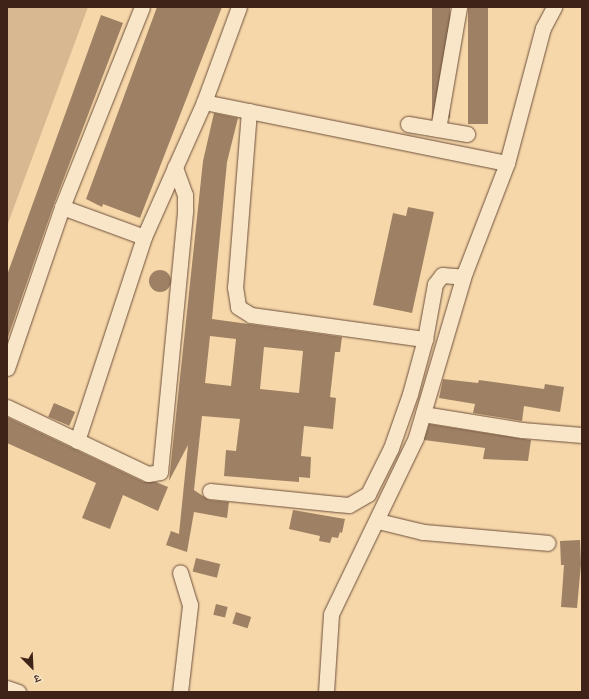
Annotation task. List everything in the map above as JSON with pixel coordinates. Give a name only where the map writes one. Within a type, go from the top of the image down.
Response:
[{"type":"street","points":[[7,368],[62,207],[142,7]]},
{"type":"street","points":[[77,440],[144,237],[204,102],[238,7]]},
{"type":"street","points":[[438,130],[459,7]]},
{"type":"street","points":[[326,692],[330,614],[406,463],[423,414],[463,277],[507,163],[543,28],[554,7]]},
{"type":"street","points":[[204,102],[507,163]]},
{"type":"street","points":[[248,110],[235,287],[238,307],[251,315],[425,339]]},
{"type":"street","points":[[408,124],[467,134]]},
{"type":"street","points":[[7,407],[148,474],[160,472],[185,210],[185,195],[175,167]]},
{"type":"street","points":[[62,207],[144,237]]},
{"type":"street","points":[[210,491],[337,504],[359,501],[376,482],[391,448],[425,339],[438,278],[448,274],[463,277]]},
{"type":"street","points":[[423,414],[522,430],[582,435]]},
{"type":"street","points":[[378,521],[424,532],[548,543]]},
{"type":"street","points":[[180,573],[190,606],[180,692]]},
{"type":"street","points":[[7,688],[18,692]]},
{"type":"shaded area","points":[[7,7],[88,7],[7,226]]},
{"type":"building","points":[[157,7],[222,7],[140,218],[103,204],[102,207],[86,199]]},
{"type":"building","points":[[432,7],[450,7],[450,118],[432,118]]},
{"type":"building","points":[[468,7],[488,7],[488,124],[468,124]]},
{"type":"building","points":[[101,15],[123,23],[54,204],[7,340],[7,275]]},
{"type":"building","points":[[214,113],[238,118],[227,162],[212,319],[342,337],[340,352],[335,352],[330,397],[336,398],[333,429],[304,426],[301,456],[311,457],[310,478],[299,477],[299,482],[224,476],[226,450],[236,451],[240,419],[202,416],[194,490],[209,500],[229,502],[227,518],[194,512],[187,552],[166,545],[171,531],[179,534],[188,445],[169,481],[203,161]],"holes":[[[210,336],[236,339],[231,386],[205,383]],[[264,347],[303,351],[299,393],[260,389]]]},
{"type":"building","points":[[408,207],[434,212],[412,313],[373,305],[393,213],[406,216]]},
{"type":"building","points":[[160,270],[168,273],[171,281],[168,289],[160,292],[152,289],[149,281],[152,273]]},
{"type":"building","points":[[443,379],[478,383],[479,380],[544,389],[545,384],[564,387],[560,412],[524,406],[522,421],[473,413],[475,404],[439,398]]},
{"type":"building","points":[[54,403],[75,412],[69,426],[48,417]]},
{"type":"building","points":[[7,417],[144,482],[156,482],[168,487],[158,511],[123,495],[110,529],[82,518],[96,483],[7,443]]},
{"type":"building","points":[[429,424],[531,440],[528,461],[483,459],[485,448],[424,440]]},
{"type":"building","points":[[293,510],[345,519],[342,533],[340,532],[338,538],[332,537],[330,543],[319,541],[320,536],[289,529]]},
{"type":"building","points":[[580,540],[581,564],[577,608],[561,607],[564,565],[561,565],[560,541]]},
{"type":"building","points":[[196,558],[220,564],[217,578],[193,572]]},
{"type":"building","points":[[216,604],[228,607],[225,618],[213,615]]},
{"type":"building","points":[[236,612],[251,617],[248,628],[232,623]]}]
